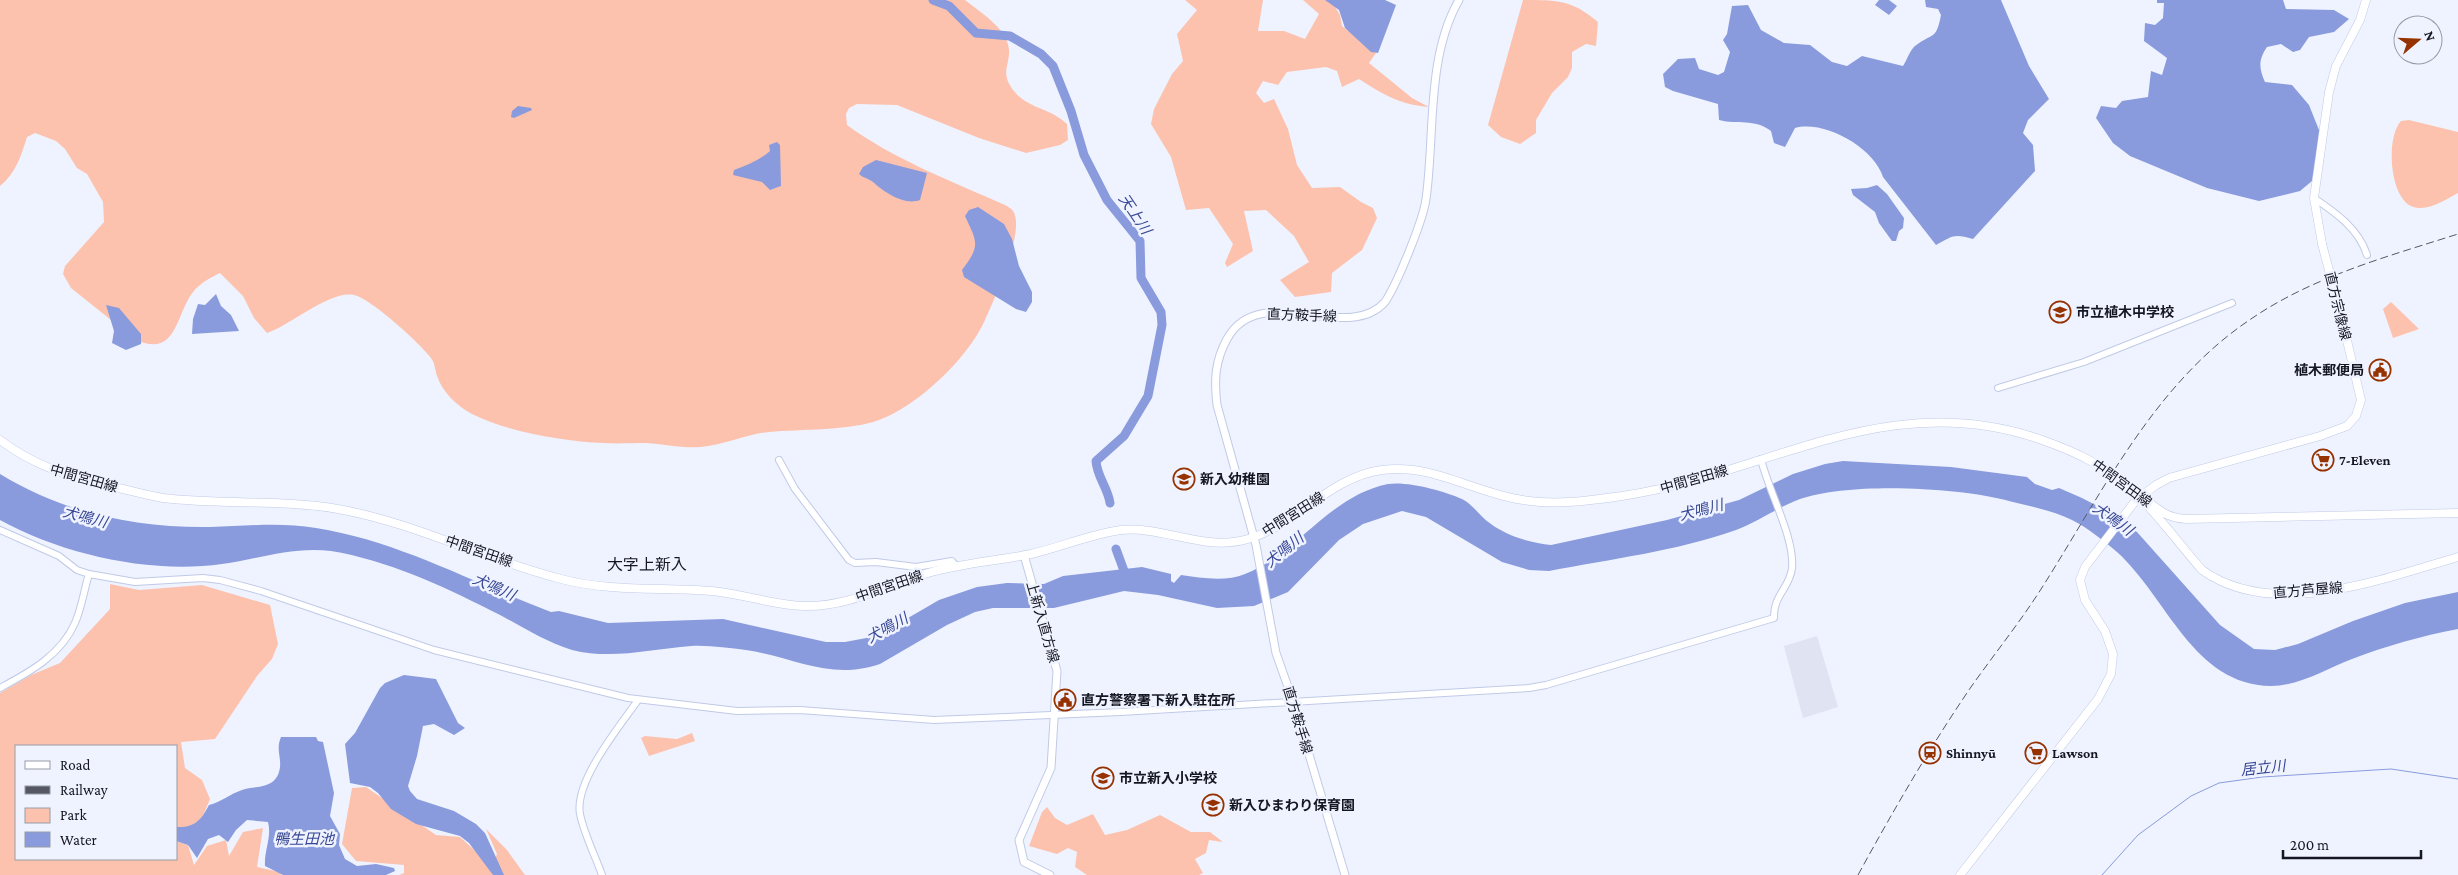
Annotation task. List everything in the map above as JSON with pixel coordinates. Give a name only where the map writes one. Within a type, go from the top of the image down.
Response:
[{"type":"main road","name":"直方鞍手線","points":[[1345,875],[1293,701],[1276,654],[1254,542],[1217,405],[1215,385],[1218,358],[1232,331],[1245,320],[1260,314],[1282,312],[1346,317],[1362,315],[1381,307],[1385,302],[1413,239],[1426,201],[1434,103],[1442,47],[1451,13],[1459,0]]},
{"type":"main road","name":"直方宗像線","points":[[2141,497],[2163,481],[2182,474],[2320,436],[2347,426],[2360,408],[2361,400],[2322,244],[2314,198],[2332,79],[2360,20],[2366,0]]},
{"type":"main road","name":"中間宮田線","points":[[0,440],[35,462],[83,481],[160,497],[298,504],[371,516],[559,579],[592,586],[714,591],[805,606],[841,603],[956,566],[1025,559],[1119,530],[1145,529],[1194,541],[1254,542],[1346,480],[1365,473],[1388,469],[1427,472],[1515,499],[1570,503],[1656,490],[1762,462],[1817,440],[1880,427],[1967,422],[2006,428],[2077,453],[2113,474],[2164,514],[2173,518],[2458,513]]},
{"type":"main road","name":"直方芦屋線","points":[[2141,497],[2202,570],[2215,580],[2242,590],[2279,594],[2319,591],[2388,579],[2458,558]]},
{"type":"main road","points":[[1960,875],[2098,698],[2112,674],[2114,654],[2110,642],[2085,600],[2080,586],[2081,575],[2141,497]]},
{"type":"main road","name":"上新入直方線","points":[[1025,559],[1057,671],[1051,768],[1019,840],[1024,862],[1050,875]]},
{"type":"street","points":[[2314,198],[2332,210],[2360,236],[2367,255]]},
{"type":"street","points":[[1998,388],[2084,362],[2232,303]]},
{"type":"street","points":[[778,460],[795,489],[849,560],[855,563],[876,562],[916,567],[952,561],[956,566]]},
{"type":"street","points":[[0,530],[58,556],[78,570],[89,574],[135,582],[203,578],[220,580],[261,591],[434,650],[638,700],[737,711],[800,710],[920,719],[1055,715],[1514,689],[1546,685],[1774,618],[1776,601],[1791,573],[1792,559],[1762,462]]},
{"type":"street","points":[[0,688],[47,660],[67,638],[79,611],[89,574]]},
{"type":"street","points":[[602,875],[580,815],[580,794],[600,758],[638,700]]},
{"type":"shaded area","points":[[1817,636],[1838,707],[1803,718],[1784,646]]},
{"type":"green space","points":[[0,0],[965,0],[999,28],[1004,35],[1009,50],[1006,72],[1011,87],[1023,100],[1053,114],[1067,124],[1068,140],[1060,145],[1026,153],[979,138],[897,105],[857,104],[849,108],[846,114],[847,125],[865,138],[924,169],[1005,205],[1013,211],[1016,220],[1012,249],[1007,265],[977,335],[954,365],[910,404],[867,424],[761,433],[716,445],[700,447],[571,440],[519,431],[502,426],[472,414],[455,403],[443,388],[433,362],[425,351],[383,313],[354,295],[344,295],[322,303],[267,333],[254,318],[243,296],[220,273],[210,278],[194,291],[168,338],[160,343],[150,344],[136,340],[71,288],[63,274],[65,266],[104,222],[103,202],[87,174],[77,168],[65,149],[56,141],[35,133],[27,137],[14,170],[0,186]]},
{"type":"green space","points":[[1185,0],[1263,0],[1258,31],[1284,31],[1305,39],[1319,14],[1303,0],[1331,0],[1340,15],[1342,26],[1376,53],[1369,63],[1412,98],[1429,107],[1409,104],[1392,98],[1359,79],[1342,87],[1337,71],[1326,67],[1287,72],[1278,85],[1263,81],[1256,93],[1264,103],[1274,99],[1288,129],[1297,165],[1312,188],[1340,187],[1373,208],[1377,218],[1362,250],[1332,273],[1331,292],[1295,297],[1280,280],[1309,262],[1294,236],[1266,210],[1244,211],[1253,251],[1227,267],[1225,263],[1233,244],[1209,208],[1186,210],[1171,157],[1151,124],[1154,109],[1172,74],[1183,61],[1177,34],[1197,10]]},
{"type":"green space","points":[[1523,0],[1546,0],[1572,5],[1598,22],[1596,46],[1586,44],[1572,52],[1572,68],[1568,77],[1552,93],[1536,120],[1536,133],[1520,144],[1501,137],[1488,125]]},
{"type":"green space","points":[[2409,120],[2458,132],[2458,193],[2429,207],[2417,208],[2411,206],[2404,200],[2394,178],[2392,165],[2393,139],[2401,121]]},
{"type":"green space","points":[[2391,302],[2419,329],[2393,338],[2383,309]]},
{"type":"green space","points":[[110,584],[139,590],[202,585],[270,605],[278,644],[272,659],[257,676],[215,739],[181,742],[185,768],[202,780],[210,799],[202,817],[190,826],[178,827],[178,745],[15,745],[15,860],[178,860],[178,842],[188,845],[194,865],[207,846],[226,840],[229,856],[243,832],[263,828],[257,867],[280,872],[281,875],[0,875],[0,693],[31,675],[60,663],[110,609]]},
{"type":"green space","points":[[692,733],[695,741],[649,756],[641,738],[645,736],[677,739]]},
{"type":"green space","points":[[366,787],[436,835],[460,837],[492,866],[497,854],[486,829],[507,850],[525,875],[399,875],[404,873],[404,865],[356,861],[342,844],[352,788]]},
{"type":"green space","points":[[1047,807],[1055,818],[1067,825],[1093,814],[1105,835],[1127,830],[1160,815],[1191,832],[1210,832],[1223,842],[1209,840],[1206,853],[1195,859],[1203,873],[1199,875],[1087,875],[1075,867],[1077,852],[1068,848],[1057,854],[1029,846],[1042,812]]},
{"type":"water","points":[[1325,0],[1385,0],[1396,5],[1378,53],[1371,52],[1345,28],[1339,10]]},
{"type":"water","points":[[1879,0],[1889,0],[1897,6],[1889,15],[1875,5]]},
{"type":"water","points":[[1925,0],[2001,0],[2029,66],[2049,99],[2028,120],[2023,133],[2033,145],[2035,171],[1973,239],[1953,236],[1936,245],[1883,177],[1878,166],[1870,156],[1834,132],[1820,128],[1795,128],[1785,147],[1774,143],[1771,131],[1765,127],[1752,123],[1719,120],[1718,104],[1665,87],[1663,74],[1678,59],[1695,58],[1699,69],[1718,75],[1724,72],[1730,52],[1723,40],[1727,34],[1732,6],[1748,5],[1761,30],[1784,43],[1810,45],[1832,62],[1847,66],[1862,56],[1903,66],[1913,48],[1933,35],[1937,29],[1941,15],[1938,9],[1926,7]]},
{"type":"water","points":[[2157,0],[2283,0],[2286,9],[2334,10],[2349,19],[2334,32],[2309,37],[2300,50],[2293,52],[2281,44],[2267,47],[2261,60],[2261,69],[2265,82],[2292,85],[2309,105],[2321,135],[2312,181],[2300,191],[2259,201],[2207,188],[2130,156],[2113,143],[2096,118],[2101,106],[2116,108],[2122,101],[2148,97],[2151,71],[2162,75],[2167,58],[2144,41],[2145,23],[2155,25],[2163,18],[2164,3],[2157,3]]},
{"type":"water","points":[[518,106],[531,108],[532,110],[514,118],[511,117],[512,111]]},
{"type":"water","points":[[777,142],[780,145],[781,186],[770,190],[762,182],[733,175],[734,170],[762,157],[770,151],[769,145]]},
{"type":"water","points":[[876,160],[927,173],[920,200],[901,200],[859,174],[863,167]]},
{"type":"water","points":[[1877,185],[1887,194],[1904,218],[1903,228],[1899,231],[1896,241],[1892,241],[1879,223],[1875,212],[1853,195],[1851,189]]},
{"type":"water","points":[[978,207],[1004,224],[1012,239],[1019,266],[1032,292],[1032,302],[1026,312],[1016,309],[964,277],[962,270],[972,255],[975,243],[965,216],[969,210]]},
{"type":"water","points":[[216,294],[221,306],[231,315],[239,331],[192,334],[193,319],[198,304],[205,305]]},
{"type":"water","points":[[106,305],[119,308],[141,334],[141,344],[126,350],[112,343],[114,331]]},
{"type":"water","name":"犬鳴川","points":[[1843,461],[1951,467],[2027,477],[2035,484],[2052,490],[2059,488],[2082,498],[2109,512],[2137,532],[2220,625],[2254,649],[2275,650],[2298,644],[2353,621],[2405,603],[2458,592],[2458,629],[2417,638],[2378,650],[2292,683],[2271,686],[2244,682],[2221,671],[2201,655],[2184,636],[2135,571],[2117,552],[2078,523],[2049,511],[1987,496],[1962,492],[1904,488],[1846,490],[1821,494],[1792,502],[1744,527],[1691,544],[1549,571],[1529,570],[1502,562],[1426,517],[1402,511],[1363,524],[1339,540],[1288,592],[1254,606],[1217,608],[1158,595],[1124,591],[1054,608],[993,608],[975,612],[947,625],[880,664],[862,669],[845,670],[812,666],[763,653],[712,646],[691,646],[617,654],[587,653],[550,642],[490,610],[413,574],[352,555],[331,551],[303,550],[222,564],[166,566],[137,564],[79,552],[52,543],[0,520],[0,474],[24,488],[49,499],[75,508],[127,521],[182,527],[290,525],[347,534],[435,564],[551,612],[559,611],[608,623],[723,619],[826,642],[845,642],[877,636],[939,600],[977,587],[1007,583],[1044,584],[1063,576],[1142,567],[1171,574],[1171,581],[1174,583],[1181,575],[1213,579],[1230,578],[1245,574],[1264,565],[1281,553],[1348,500],[1367,490],[1388,484],[1415,485],[1454,496],[1462,499],[1487,521],[1504,532],[1527,541],[1551,545],[1667,520],[1739,500],[1793,474],[1825,464]]},
{"type":"water","points":[[404,675],[436,679],[458,723],[465,728],[454,735],[434,724],[423,726],[408,786],[410,791],[417,799],[454,811],[476,824],[485,833],[504,875],[493,875],[469,843],[460,836],[416,824],[391,809],[378,793],[370,787],[350,783],[345,744],[355,733],[380,688],[385,683]]},
{"type":"water","name":"鴨生田池","points":[[281,737],[316,737],[318,741],[323,742],[334,793],[330,816],[340,834],[339,845],[345,859],[357,866],[376,864],[394,868],[395,871],[386,875],[283,875],[265,866],[269,833],[268,822],[247,820],[236,830],[228,842],[219,835],[208,839],[197,858],[188,845],[178,842],[178,827],[188,826],[197,822],[209,805],[242,790],[264,786],[273,781],[277,777],[280,767],[279,742]]},
{"type":"waterway","name":"天上川","points":[[933,0],[949,6],[976,33],[1010,36],[1041,54],[1053,66],[1071,111],[1084,155],[1107,200],[1140,241],[1141,278],[1161,312],[1162,325],[1148,396],[1124,436],[1096,461],[1098,472],[1110,503]]},
{"type":"waterway","name":"天上川","points":[[1116,549],[1127,579]]},
{"type":"waterway","name":"居立川","points":[[2102,875],[2138,835],[2191,796],[2219,783],[2262,777],[2391,769],[2458,779]]},
{"type":"railway","points":[[1858,875],[1912,780],[1971,687],[2035,599],[2132,443],[2157,408],[2185,376],[2215,347],[2248,321],[2297,292],[2350,270],[2458,234]]},
{"type":"place","name":"市立植木中学校","points":[[2060,312]]},
{"type":"place","name":"植木郵便局","points":[[2380,370]]},
{"type":"place","name":"7-Eleven","points":[[2323,460]]},
{"type":"place","name":"新入幼稚園","points":[[1184,479]]},
{"type":"place","name":"直方警察署下新入駐在所","points":[[1065,700]]},
{"type":"place","name":"Shinnyū","points":[[1930,753]]},
{"type":"place","name":"Lawson","points":[[2036,753]]},
{"type":"place","name":"市立新入小学校","points":[[1103,778]]},
{"type":"place","name":"新入ひまわり保育園","points":[[1213,805]]},
{"type":"district","name":"大字上新入","points":[[647,564]]}]
